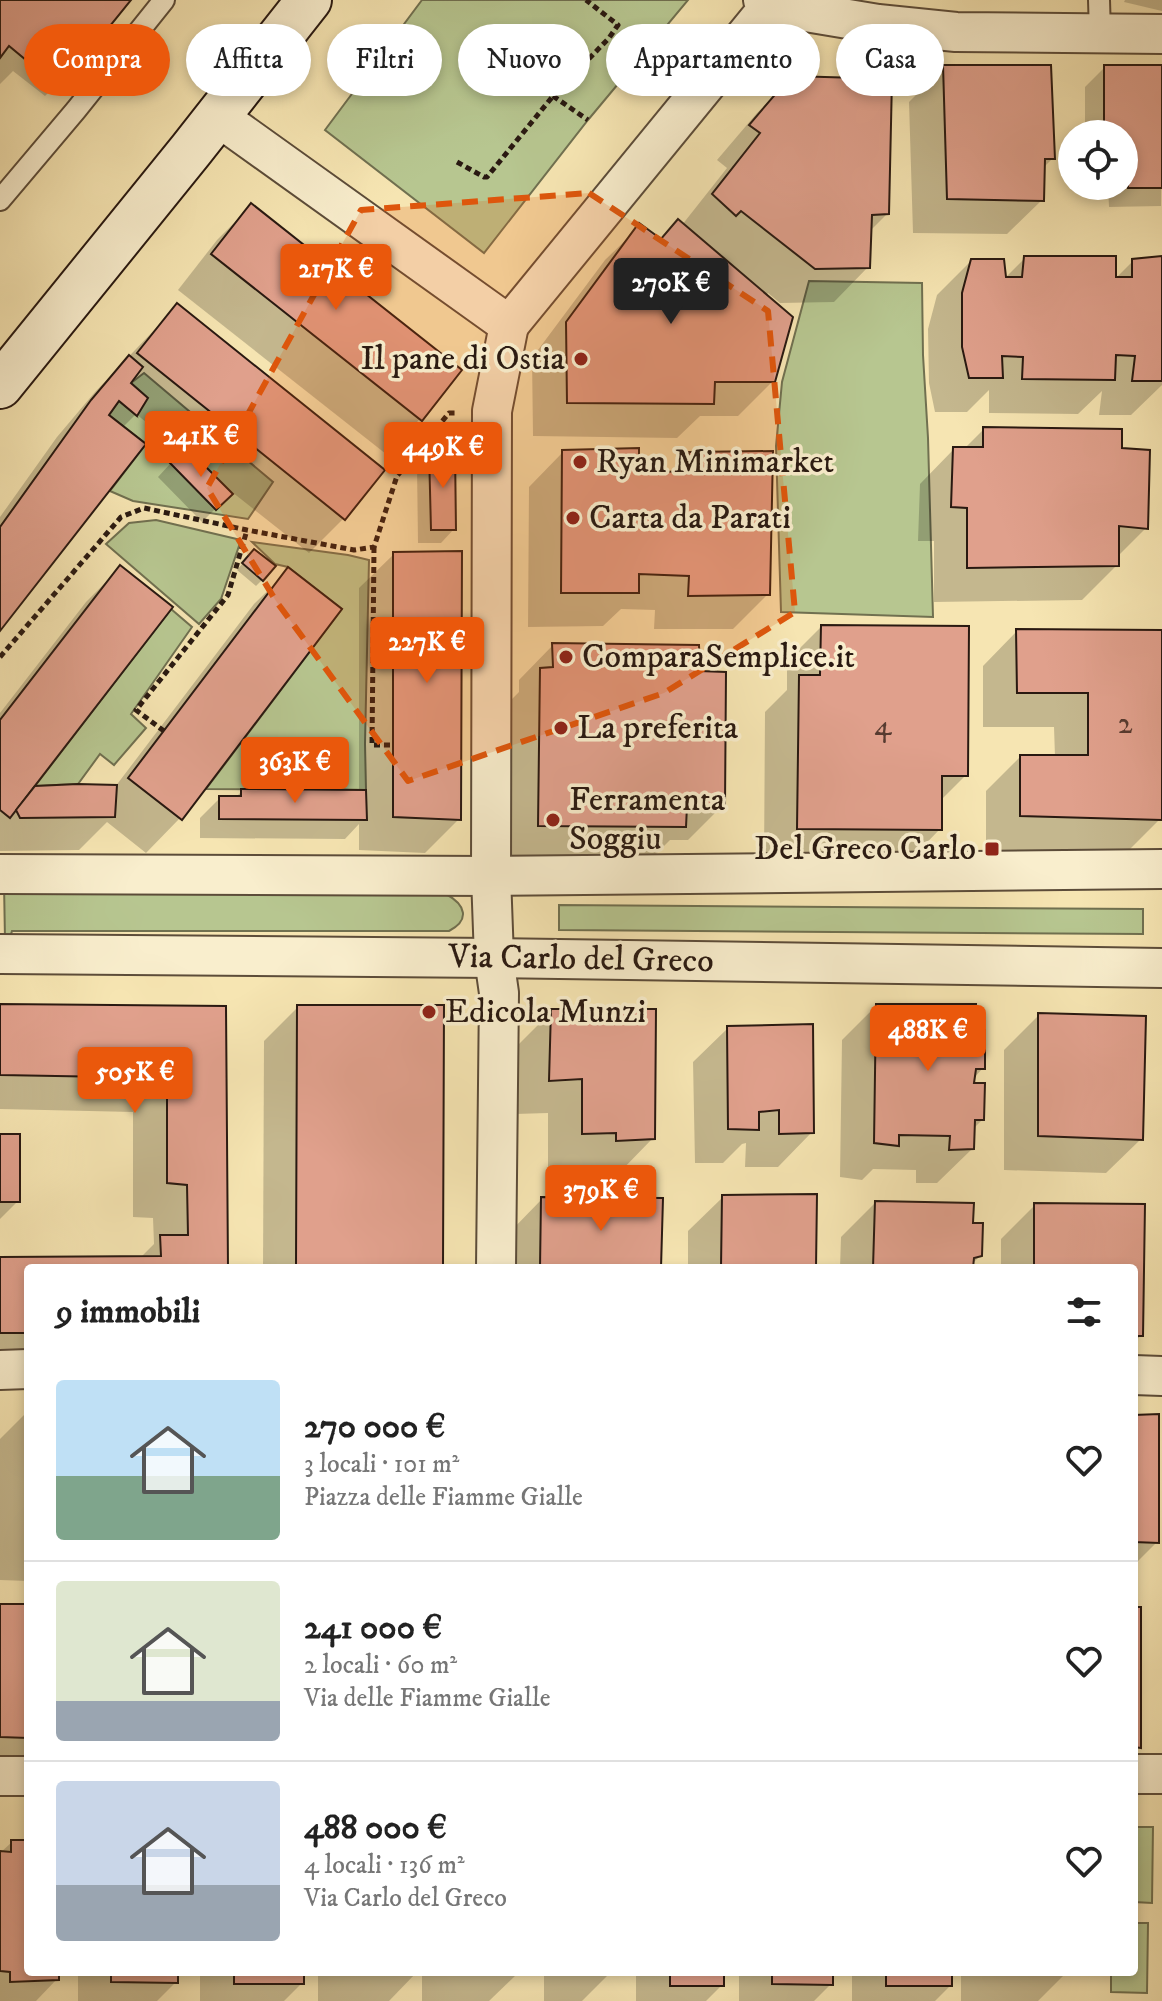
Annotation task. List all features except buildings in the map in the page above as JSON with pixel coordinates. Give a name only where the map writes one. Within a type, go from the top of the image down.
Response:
[{"type":"street","points":[[0,386],[309,0]]},
{"type":"street","points":[[496,1264],[499,993],[494,958],[491,876],[492,411],[509,325],[766,3],[878,24],[956,32],[1100,17],[1162,34]]},
{"type":"street","points":[[217,116],[509,325]]},
{"type":"street","points":[[0,874],[491,876],[1162,869]]},
{"type":"street","name":"Via Carlo del Greco","points":[[0,954],[1162,968]]},
{"type":"street","points":[[0,1370],[24,1369]]},
{"type":"street","points":[[1138,1375],[1162,1376]]},
{"type":"street","points":[[1138,1774],[1162,1774]]},
{"type":"street","points":[[0,1776],[24,1776]]},
{"type":"lane","points":[[0,200],[164,0]]},
{"type":"path","points":[[586,0],[618,25],[590,58]]},
{"type":"path","points":[[457,162],[487,177],[553,96],[588,120]]},
{"type":"path","points":[[393,745],[372,745],[374,547],[397,476],[449,413]]},
{"type":"path","points":[[0,657],[121,517],[144,508],[354,550],[374,547]]},
{"type":"path","points":[[164,731],[136,710],[228,595],[247,530]]},
{"type":"highlighted area","points":[[589,193],[768,311],[795,612],[664,693],[408,781],[276,601],[207,488],[361,210]]},
{"type":"green space","points":[[422,0],[688,0],[668,24],[606,24],[608,96],[484,253],[325,130],[350,96],[442,96],[442,24],[404,24]]},
{"type":"green space","points":[[809,281],[922,283],[933,617],[781,612],[776,446],[782,382]]},
{"type":"green space","points":[[144,373],[273,482],[248,519],[133,501],[110,491],[146,444],[109,415],[119,401],[137,416],[131,383]]},
{"type":"green space","points":[[156,520],[241,540],[221,599],[199,624],[106,544],[129,523]]},
{"type":"green space","points":[[252,542],[369,560],[366,790],[206,789],[342,609],[288,567],[275,564]]},
{"type":"green space","points":[[171,609],[192,627],[131,714],[146,728],[114,765],[100,754],[78,784],[35,786]]},
{"type":"green space","points":[[4,883],[10,883],[22,894],[446,894],[458,903],[463,917],[449,931],[12,931],[9,941],[5,940]]},
{"type":"green space","points":[[559,905],[1143,909],[1143,934],[559,930]]},
{"type":"green space","points":[[1138,1827],[1153,1827],[1152,1903],[1138,1902]]},
{"type":"green space","points":[[1138,1923],[1148,1923],[1147,1993],[1111,1992],[1111,1976],[1138,1976]]},
{"type":"place","name":"Il pane di Ostia","points":[[581,359]]},
{"type":"place","name":"Ryan Minimarket","points":[[580,462]]},
{"type":"place","name":"Carta da Parati","points":[[573,518]]},
{"type":"place","name":"ComparaSemplice.it","points":[[566,657]]},
{"type":"place","name":"La preferita","points":[[561,728]]},
{"type":"place","name":"Ferramenta Soggiu","points":[[553,820]]},
{"type":"place","name":"Del Greco Carlo","points":[[992,849]]},
{"type":"place","name":"Edicola Munzi","points":[[429,1012]]}]
